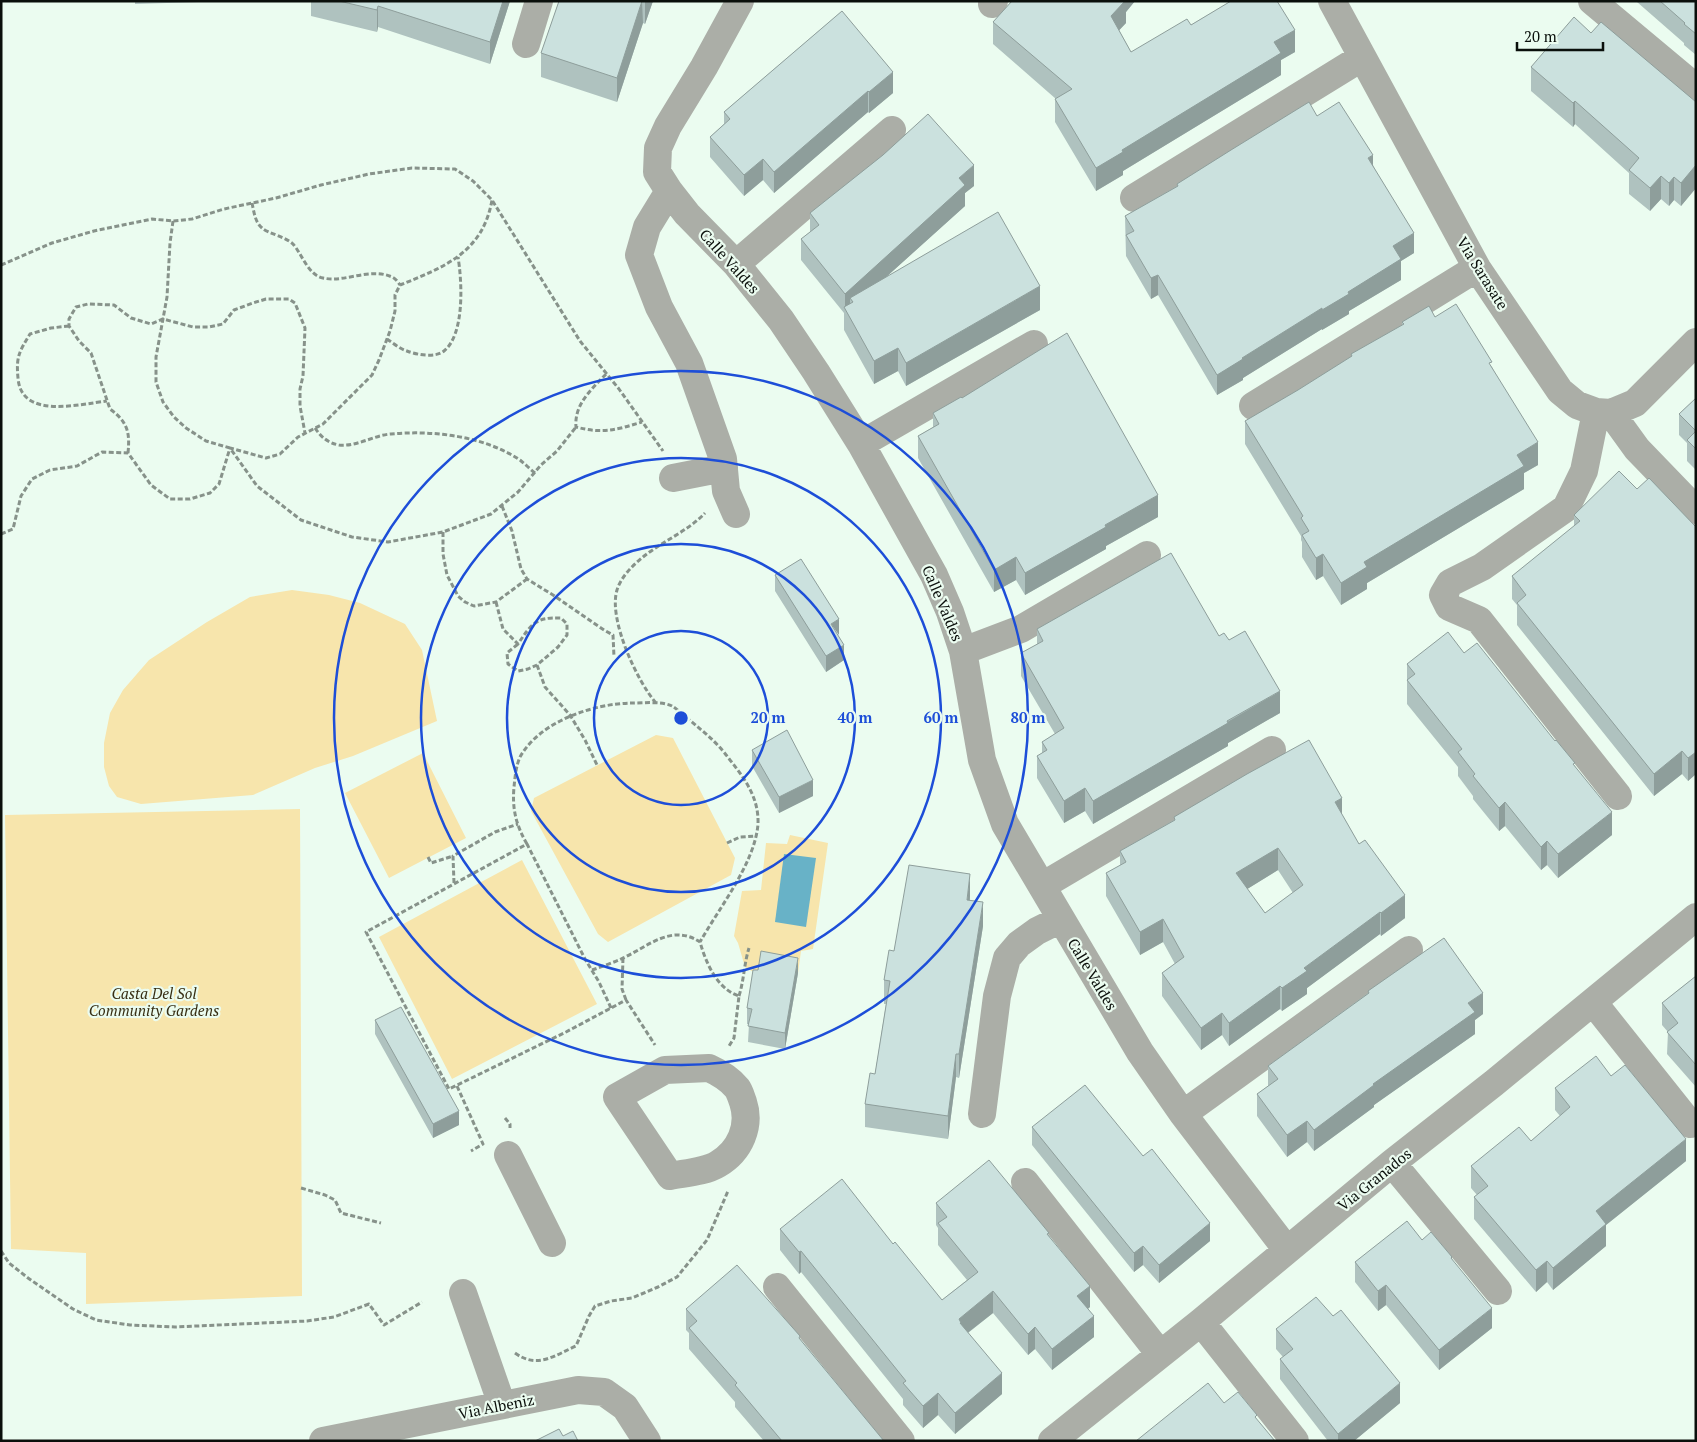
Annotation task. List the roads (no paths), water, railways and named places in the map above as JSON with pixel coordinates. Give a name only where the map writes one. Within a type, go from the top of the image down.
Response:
[{"type":"street","points":[[526,44],[540,1]]},
{"type":"street","name":"Calle Valdes","points":[[740,1],[704,68],[668,126],[658,148],[657,172],[687,214],[736,264],[781,320],[861,444],[934,575],[950,612],[963,651],[982,760],[1005,824],[1140,1052],[1183,1114],[1287,1250]]},
{"type":"street","name":"Via Sarasate","points":[[1332,1],[1361,58],[1477,268],[1560,391],[1577,405],[1604,412]]},
{"type":"street","points":[[1592,1],[1696,88]]},
{"type":"street","points":[[1134,198],[1361,58]]},
{"type":"street","points":[[736,264],[892,130]]},
{"type":"street","points":[[669,191],[646,227],[639,255],[659,307],[689,363],[714,430],[723,459],[729,491],[678,477]]},
{"type":"street","points":[[1253,406],[1477,268]]},
{"type":"street","points":[[1604,412],[1635,403],[1696,342]]},
{"type":"street","points":[[861,444],[1034,344]]},
{"type":"street","points":[[1604,412],[1696,510]]},
{"type":"street","points":[[1604,412],[1584,471],[1566,508],[1482,567],[1450,584],[1443,596],[1449,606],[1479,620],[1618,796]]},
{"type":"street","points":[[963,651],[1022,629],[1147,555]]},
{"type":"street","points":[[1042,886],[1272,750]]},
{"type":"street","name":"Via Granados","points":[[1052,1441],[1201,1322],[1696,917]]},
{"type":"street","points":[[982,1114],[997,996],[1007,958],[1019,944],[1061,919]]},
{"type":"street","points":[[1183,1114],[1409,950]]},
{"type":"street","points":[[1593,1002],[1690,1124]]},
{"type":"street","points":[[709,1068],[725,1076],[739,1089],[745,1109],[745,1132],[735,1151],[717,1165],[670,1176],[617,1096],[665,1070],[709,1068]]},
{"type":"street","points":[[508,1155],[552,1243]]},
{"type":"street","points":[[1392,1164],[1498,1292]]},
{"type":"street","points":[[1025,1182],[1160,1354]]},
{"type":"street","points":[[777,1287],[901,1441]]},
{"type":"street","points":[[463,1293],[502,1405]]},
{"type":"street","points":[[1201,1322],[1295,1441]]},
{"type":"street","name":"Via Albeniz","points":[[323,1441],[578,1390],[604,1392],[625,1406],[647,1441]]},
{"type":"water","points":[[784,854],[816,858],[806,927],[775,922]]},
{"type":"park label","name":"Casta Del Sol Community Gardens","points":[[154,1002]]}]
